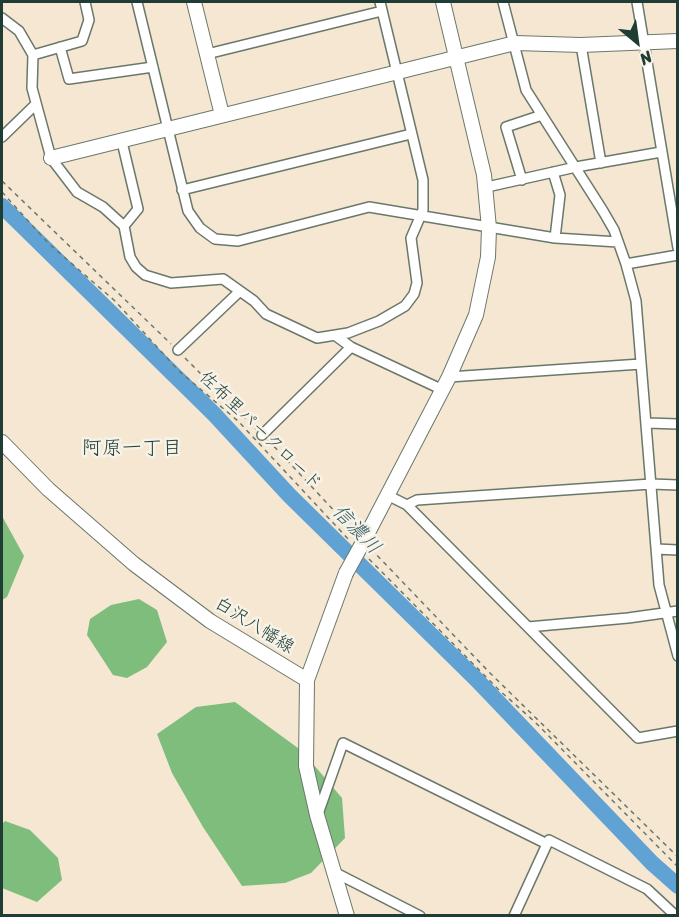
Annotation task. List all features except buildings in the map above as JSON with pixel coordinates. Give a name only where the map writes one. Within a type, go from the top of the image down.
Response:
[{"type":"street","points":[[33,55],[82,41],[89,20],[85,2]]},
{"type":"street","points":[[137,2],[188,211],[200,228],[215,239],[238,241],[369,207],[555,238],[618,242]]},
{"type":"street","points":[[194,2],[222,115]]},
{"type":"street","points":[[347,915],[317,815],[306,766],[307,680],[346,573],[389,496],[443,390],[476,315],[488,257],[487,187],[443,2]]},
{"type":"street","points":[[503,2],[526,90],[614,230],[636,301],[659,585],[678,656]]},
{"type":"street","points":[[637,2],[678,248]]},
{"type":"street","points":[[2,18],[19,31],[33,55],[32,88],[51,158],[77,192],[103,207],[124,226],[130,257],[145,275],[171,283],[224,279],[266,314],[317,338],[336,336],[379,321],[405,306],[414,294],[417,283],[411,238],[423,210],[423,180],[381,6],[207,54]]},
{"type":"street","points":[[51,158],[515,44],[581,45],[678,41]]},
{"type":"street","points":[[581,45],[601,163]]},
{"type":"street","points":[[60,47],[69,79],[153,67]]},
{"type":"street","points":[[2,137],[36,104]]},
{"type":"street","points":[[522,180],[506,127],[542,115]]},
{"type":"street","points":[[182,190],[411,134]]},
{"type":"street","points":[[122,142],[138,209],[124,226]]},
{"type":"street","points":[[487,187],[576,167],[661,152]]},
{"type":"street","points":[[554,172],[560,195],[555,238]]},
{"type":"street","points":[[626,264],[678,255]]},
{"type":"street","points":[[178,350],[240,291]]},
{"type":"street","points":[[336,336],[351,347],[443,390]]},
{"type":"street","points":[[262,435],[351,347]]},
{"type":"street","points":[[449,376],[642,364]]},
{"type":"street","points":[[647,423],[678,424]]},
{"type":"street","name":"白沢八幡線","points":[[2,442],[78,516],[175,596],[210,621],[307,680]]},
{"type":"street","points":[[407,505],[417,500],[651,484],[678,485]]},
{"type":"street","points":[[389,496],[407,505],[638,738],[678,731]]},
{"type":"street","points":[[656,549],[678,550]]},
{"type":"street","points":[[528,627],[628,618],[667,610],[678,611]]},
{"type":"street","points":[[317,815],[343,743],[547,844]]},
{"type":"street","points":[[514,915],[549,840],[647,889],[676,915]]},
{"type":"street","points":[[334,872],[420,915]]},
{"type":"path","points":[[2,182],[178,350],[262,435],[361,547],[678,857]]},
{"type":"path","name":"佐布里パークロード","points":[[2,192],[50,244],[115,302],[180,370],[237,421],[499,690],[535,722],[678,867]]},
{"type":"green space","points":[[2,516],[24,556],[7,597],[2,600]]},
{"type":"green space","points":[[139,599],[157,610],[167,642],[147,667],[127,678],[113,675],[87,635],[90,619],[111,605]]},
{"type":"green space","points":[[235,702],[302,751],[342,798],[345,838],[311,873],[285,883],[242,886],[203,827],[172,773],[157,734],[196,707]]},
{"type":"green space","points":[[5,821],[30,830],[58,858],[62,880],[37,902],[2,888],[2,824]]},
{"type":"waterway","name":"信濃川","points":[[2,206],[214,414],[289,495],[476,679],[652,863],[678,886]]},
{"type":"district","name":"阿原一丁目","points":[[132,449]]}]
